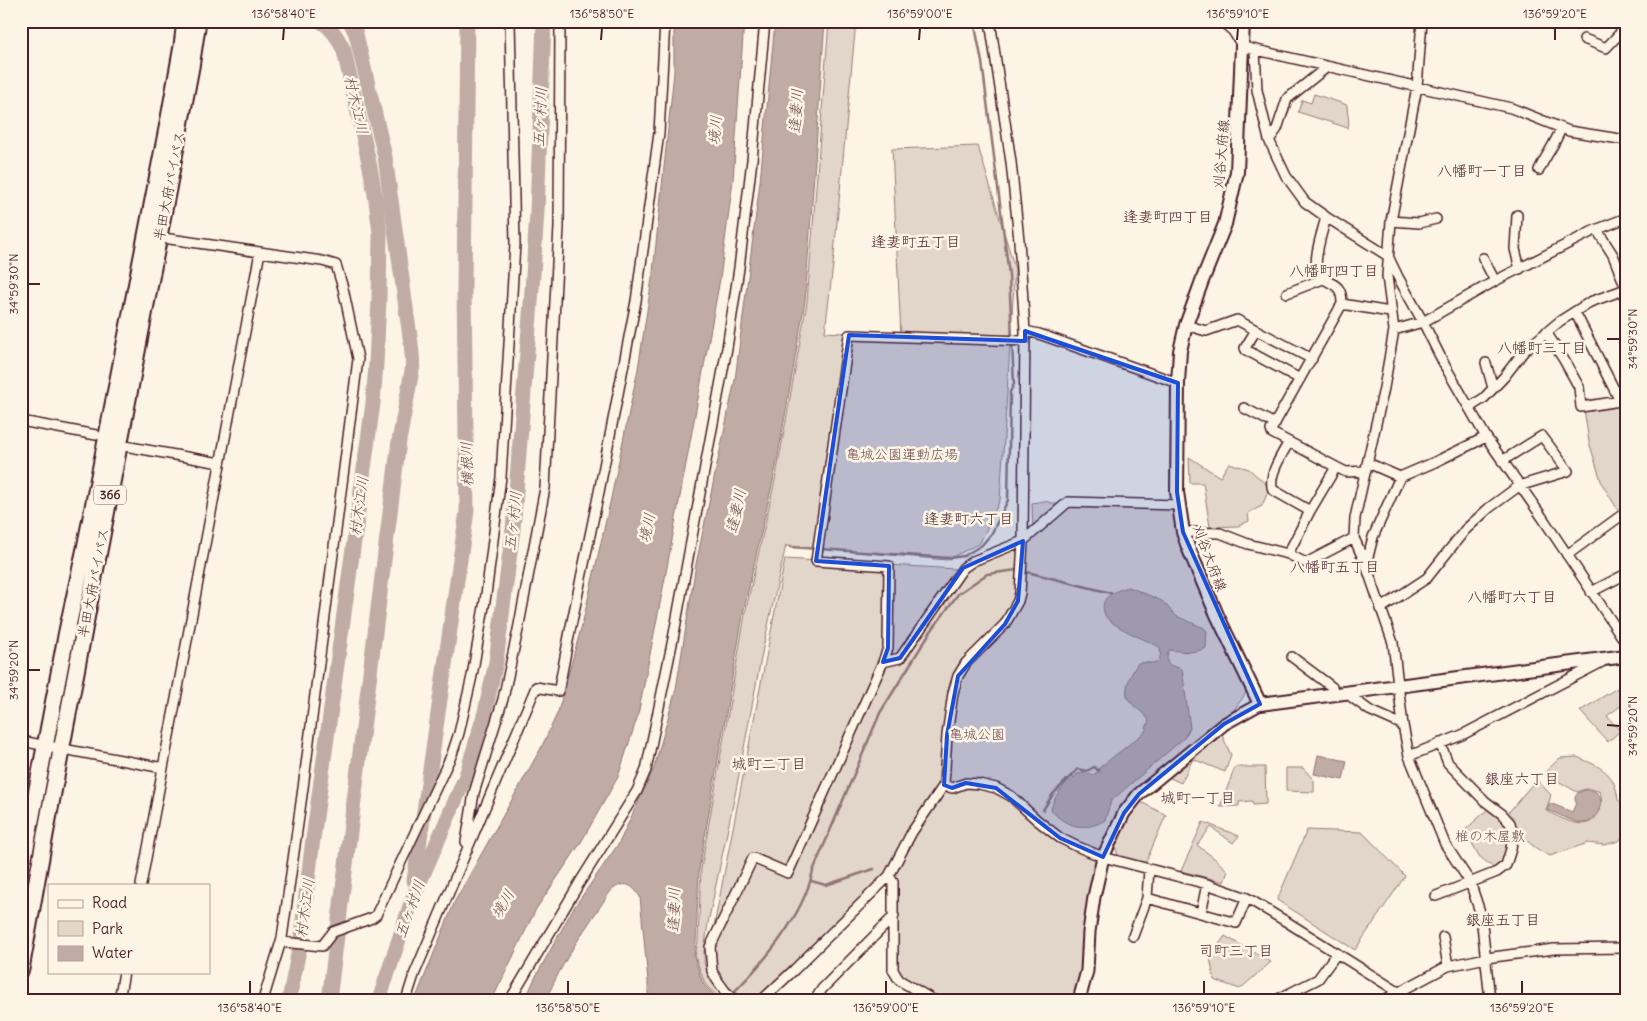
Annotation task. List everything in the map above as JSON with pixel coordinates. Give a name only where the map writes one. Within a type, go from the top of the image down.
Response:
[{"type":"highway","name":"半田大府パイパス","points":[[21,873],[169,118],[185,21]]},
{"type":"highway","name":"半田大府パイパス","points":[[21,969],[61,749],[192,66],[198,21]]},
{"type":"main road","name":"刈谷大府線","points":[[1243,21],[1249,49],[1237,172],[1225,224],[1186,325],[1180,351],[1177,492],[1183,532],[1188,547],[1206,592],[1260,704]]},
{"type":"main road","points":[[1260,704],[1626,656]]},
{"type":"street","points":[[282,938],[282,942],[322,946],[333,932],[376,915],[452,754],[459,733],[472,676],[486,595],[501,477],[515,244],[510,21]]},
{"type":"street","points":[[464,855],[474,793],[503,699],[545,488],[559,227],[560,21]]},
{"type":"street","points":[[406,1000],[414,975],[536,687],[558,692],[600,492],[636,301],[659,133],[665,21]]},
{"type":"street","points":[[510,1000],[637,791],[646,770],[726,348],[739,268],[752,160],[765,21]]},
{"type":"street","points":[[762,1000],[889,876],[912,832],[944,784],[946,735],[953,693],[958,676],[966,663],[1004,624],[1018,601],[1022,584],[1025,336],[1019,240],[1011,162],[990,21]]},
{"type":"street","points":[[1221,21],[1249,49],[1269,140],[1279,164],[1295,189],[1305,202],[1388,256],[1445,366],[1486,437],[1626,643]]},
{"type":"street","points":[[1422,21],[1417,87],[1391,221],[1388,276],[1390,312],[1394,330],[1384,388],[1355,518],[1354,538],[1366,565],[1392,643],[1409,756],[1445,844],[1470,882],[1481,915],[1490,1000]]},
{"type":"street","points":[[1584,39],[1606,48],[1624,34],[1617,21]]},
{"type":"street","points":[[1249,49],[1511,108],[1569,131],[1626,140]]},
{"type":"street","points":[[1269,140],[1277,129],[1287,99],[1327,67]]},
{"type":"street","points":[[1538,170],[1556,143],[1562,128]]},
{"type":"street","points":[[1517,215],[1515,249],[1520,269]]},
{"type":"street","points":[[1326,217],[1317,252],[1317,270],[1323,279],[1335,285],[1342,294],[1342,304],[1271,430],[1272,433],[1346,472],[1367,467],[1400,477],[1436,462],[1486,437]]},
{"type":"street","points":[[1394,330],[1423,322],[1495,281],[1597,230],[1626,218]]},
{"type":"street","points":[[1391,221],[1418,223],[1436,219]]},
{"type":"street","points":[[1470,407],[1484,398],[1494,388],[1524,351],[1560,321],[1590,302],[1626,289],[1613,255],[1597,230]]},
{"type":"street","points":[[158,241],[163,238],[322,261],[336,265],[343,288],[358,360],[282,938],[263,1000]]},
{"type":"street","points":[[141,884],[260,252]]},
{"type":"street","points":[[1482,258],[1495,281]]},
{"type":"street","points":[[1287,293],[1323,279]]},
{"type":"street","points":[[1342,304],[1390,312]]},
{"type":"street","points":[[1546,332],[1578,387],[1581,407],[1620,401],[1575,312]]},
{"type":"street","points":[[1186,325],[1206,331],[1237,320],[1312,359]]},
{"type":"street","points":[[1256,330],[1245,348],[1246,350],[1300,379]]},
{"type":"street","points":[[735,1000],[724,992],[714,976],[710,947],[753,858],[788,873],[888,648],[889,566],[816,561],[848,335],[1025,336],[1039,334],[1178,383]]},
{"type":"street","points":[[1486,363],[1494,388]]},
{"type":"street","points":[[1244,408],[1275,424]]},
{"type":"street","points":[[21,421],[96,435]]},
{"type":"street","points":[[1380,609],[1427,578],[1465,530],[1489,508],[1519,486],[1568,471],[1542,436],[1502,461]]},
{"type":"street","points":[[1289,442],[1275,468],[1271,486],[1273,490],[1310,511]]},
{"type":"street","points":[[119,445],[220,463]]},
{"type":"street","points":[[1288,554],[1310,511],[1336,467]]},
{"type":"street","points":[[1366,565],[1373,537],[1400,477]]},
{"type":"street","points":[[883,662],[900,658],[963,568],[973,561],[1023,541],[1068,502],[1178,505]]},
{"type":"street","points":[[1566,555],[1626,512]]},
{"type":"street","points":[[1183,532],[1220,533],[1248,544],[1288,554],[1306,564],[1354,538]]},
{"type":"street","points":[[1591,592],[1626,574]]},
{"type":"street","points":[[1292,657],[1340,694],[1369,710],[1403,725]]},
{"type":"street","points":[[1409,756],[1462,735],[1537,694],[1611,658]]},
{"type":"street","points":[[1079,1000],[1087,972],[1092,915],[1103,857],[1124,812],[1139,794],[1224,724],[1260,704]]},
{"type":"street","points":[[21,741],[163,768]]},
{"type":"street","points":[[1436,896],[1497,872],[1506,865],[1513,834],[1510,823],[1502,814],[1474,790],[1448,763],[1440,743]]},
{"type":"street","points":[[944,784],[952,788],[966,782],[996,788],[1011,796],[1060,838],[1103,857],[1207,884],[1247,898],[1411,1000]]},
{"type":"street","points":[[1133,936],[1147,898],[1149,869]]},
{"type":"street","points":[[889,876],[893,882],[893,970],[899,980],[933,1000]]},
{"type":"street","points":[[1200,913],[1207,884]]},
{"type":"street","points":[[1147,898],[1236,923],[1247,898]]},
{"type":"street","points":[[815,1000],[822,990],[894,916]]},
{"type":"street","points":[[1443,937],[1448,966]]},
{"type":"street","points":[[1384,1000],[1448,966],[1486,958],[1554,949],[1626,948]]},
{"type":"street","points":[[1276,1000],[1318,979],[1337,953]]},
{"type":"street","points":[[119,1000],[124,974]]},
{"type":"highlighted area","points":[[1025,331],[1178,383],[1177,492],[1183,532],[1260,704],[1224,724],[1139,794],[1124,813],[1103,857],[1060,838],[996,788],[966,783],[952,788],[944,785],[947,735],[958,676],[1005,624],[1018,601],[1023,541],[963,568],[900,658],[883,662],[888,648],[889,566],[816,561],[849,335],[1025,341]]},
{"type":"green space","name":"亀城公園運動広場","points":[[829,21],[856,21],[825,332],[901,336],[892,149],[978,146],[1015,269],[1000,500],[980,543],[947,560],[786,545],[763,648],[708,923],[704,963],[710,978],[717,988],[731,1000],[721,1000],[705,984],[695,956],[698,941],[701,869],[746,609],[777,471],[807,302]]},
{"type":"green space","points":[[1314,94],[1347,105],[1348,128],[1298,112],[1302,100],[1311,103]]},
{"type":"green space","points":[[1626,405],[1626,511],[1621,515],[1602,484],[1589,442],[1584,409]]},
{"type":"green space","points":[[1189,457],[1220,477],[1229,463],[1249,469],[1267,485],[1268,492],[1262,506],[1248,513],[1249,521],[1238,526],[1210,527],[1203,483],[1190,483]]},
{"type":"green space","name":"亀城公園","points":[[1044,501],[1060,505],[1068,502],[1178,505],[1183,532],[1251,686],[1224,724],[1139,794],[1103,857],[1079,1000],[933,1000],[893,970],[889,876],[762,1000],[736,1000],[720,986],[710,947],[785,559],[957,569],[1033,532],[1032,503]]},
{"type":"green space","points":[[1617,688],[1626,699],[1626,702],[1607,716],[1620,731],[1608,742],[1580,711]]},
{"type":"green space","points":[[1221,733],[1231,755],[1225,772],[1193,759],[1181,783],[1168,777]]},
{"type":"green space","points":[[1577,757],[1600,768],[1614,783],[1618,800],[1626,806],[1626,831],[1619,841],[1604,845],[1588,843],[1550,856],[1525,839],[1507,814],[1537,780],[1551,795],[1546,811],[1580,824],[1593,821],[1601,806],[1600,792],[1588,789],[1577,792],[1544,773],[1560,758]]},
{"type":"green space","points":[[1235,767],[1265,767],[1266,804],[1253,805],[1252,801],[1239,802],[1239,806],[1220,807]]},
{"type":"green space","points":[[1286,768],[1303,768],[1314,780],[1314,792],[1286,791]]},
{"type":"green space","points":[[1141,802],[1166,815],[1145,864],[1119,858],[1115,846],[1127,819]]},
{"type":"green space","name":"椎の木屋敷","points":[[1488,809],[1503,822],[1508,833],[1503,863],[1495,869],[1479,856],[1465,830]]},
{"type":"green space","points":[[1203,822],[1239,836],[1233,843],[1211,827],[1197,845],[1228,871],[1224,882],[1181,871]]},
{"type":"green space","points":[[1307,830],[1362,832],[1405,876],[1355,950],[1277,900]]},
{"type":"green space","points":[[1225,936],[1271,962],[1240,989],[1214,980],[1210,957]]},
{"type":"water","name":"境川","points":[[674,21],[744,21],[733,180],[720,279],[638,715],[618,777],[580,844],[536,909],[492,1000],[415,1000],[455,901],[541,748],[558,712],[583,621],[638,369],[653,272],[674,72]]},
{"type":"water","name":"逢妻川","points":[[775,21],[825,21],[805,301],[776,467],[744,609],[699,870],[694,956],[703,984],[719,1000],[648,1000],[640,897],[630,886],[623,885],[614,888],[610,892],[567,958],[546,1000],[525,1000],[573,909],[619,843],[654,768],[676,689],[696,564],[735,380],[760,182]]},
{"type":"water","points":[[1129,587],[1162,601],[1176,616],[1207,631],[1206,648],[1192,652],[1169,650],[1167,655],[1169,665],[1182,669],[1190,728],[1184,738],[1111,801],[1105,820],[1091,826],[1076,826],[1069,824],[1051,810],[1059,792],[1071,777],[1074,778],[1082,772],[1093,775],[1099,771],[1099,768],[1145,732],[1149,720],[1129,700],[1127,686],[1138,663],[1158,661],[1160,658],[1160,647],[1110,621],[1105,615],[1103,606],[1110,595]]},
{"type":"water","points":[[1318,755],[1347,761],[1343,780],[1314,774]]},
{"type":"water","points":[[1585,790],[1598,794],[1600,799],[1598,811],[1590,821],[1585,823],[1576,822],[1547,810],[1550,803],[1572,812],[1576,803],[1575,797],[1578,793]]},
{"type":"waterway","name":"村木江川","points":[[289,1000],[300,945],[373,403],[379,299],[380,233],[370,167],[344,51],[335,34],[321,21]]},
{"type":"waterway","points":[[329,1000],[399,441],[413,365],[385,157],[356,34],[350,21]]},
{"type":"waterway","name":"横根川","points":[[414,881],[467,511],[464,290],[467,21]]},
{"type":"waterway","name":"五ヶ村川","points":[[379,1000],[412,900],[466,776],[485,712],[496,662],[513,529],[532,290],[537,212],[544,21]]},
{"type":"waterway","points":[[974,21],[982,62],[1009,275],[1012,337]]},
{"type":"waterway","points":[[790,547],[949,558],[964,556],[982,545],[992,533],[1008,500],[1010,392],[1014,384],[1012,343]]},
{"type":"waterway","points":[[732,994],[769,953],[791,922],[808,888],[813,871],[880,713],[929,634],[958,594],[987,574],[1017,570]]},
{"type":"waterway","points":[[1023,571],[1111,593]]},
{"type":"waterway","points":[[1043,810],[1053,794],[1078,769],[1087,771],[1094,767],[1099,771]]},
{"type":"waterway","points":[[811,881],[826,885],[874,869]]},
{"type":"district","name":"八幡町一丁目","points":[[1482,171]]},
{"type":"district","name":"逢妻町四丁目","points":[[1168,217]]},
{"type":"district","name":"逢妻町五丁目","points":[[916,242]]},
{"type":"district","name":"八幡町四丁目","points":[[1334,271]]},
{"type":"district","name":"八幡町三丁目","points":[[1542,348]]},
{"type":"district","name":"逢妻町六丁目","points":[[969,519]]},
{"type":"district","name":"八幡町五丁目","points":[[1335,567]]},
{"type":"district","name":"八幡町六丁目","points":[[1512,597]]},
{"type":"district","name":"城町二丁目","points":[[769,764]]},
{"type":"district","name":"銀座六丁目","points":[[1522,779]]},
{"type":"district","name":"城町一丁目","points":[[1198,798]]},
{"type":"district","name":"銀座五丁目","points":[[1503,920]]},
{"type":"district","name":"司町三丁目","points":[[1236,951]]}]
